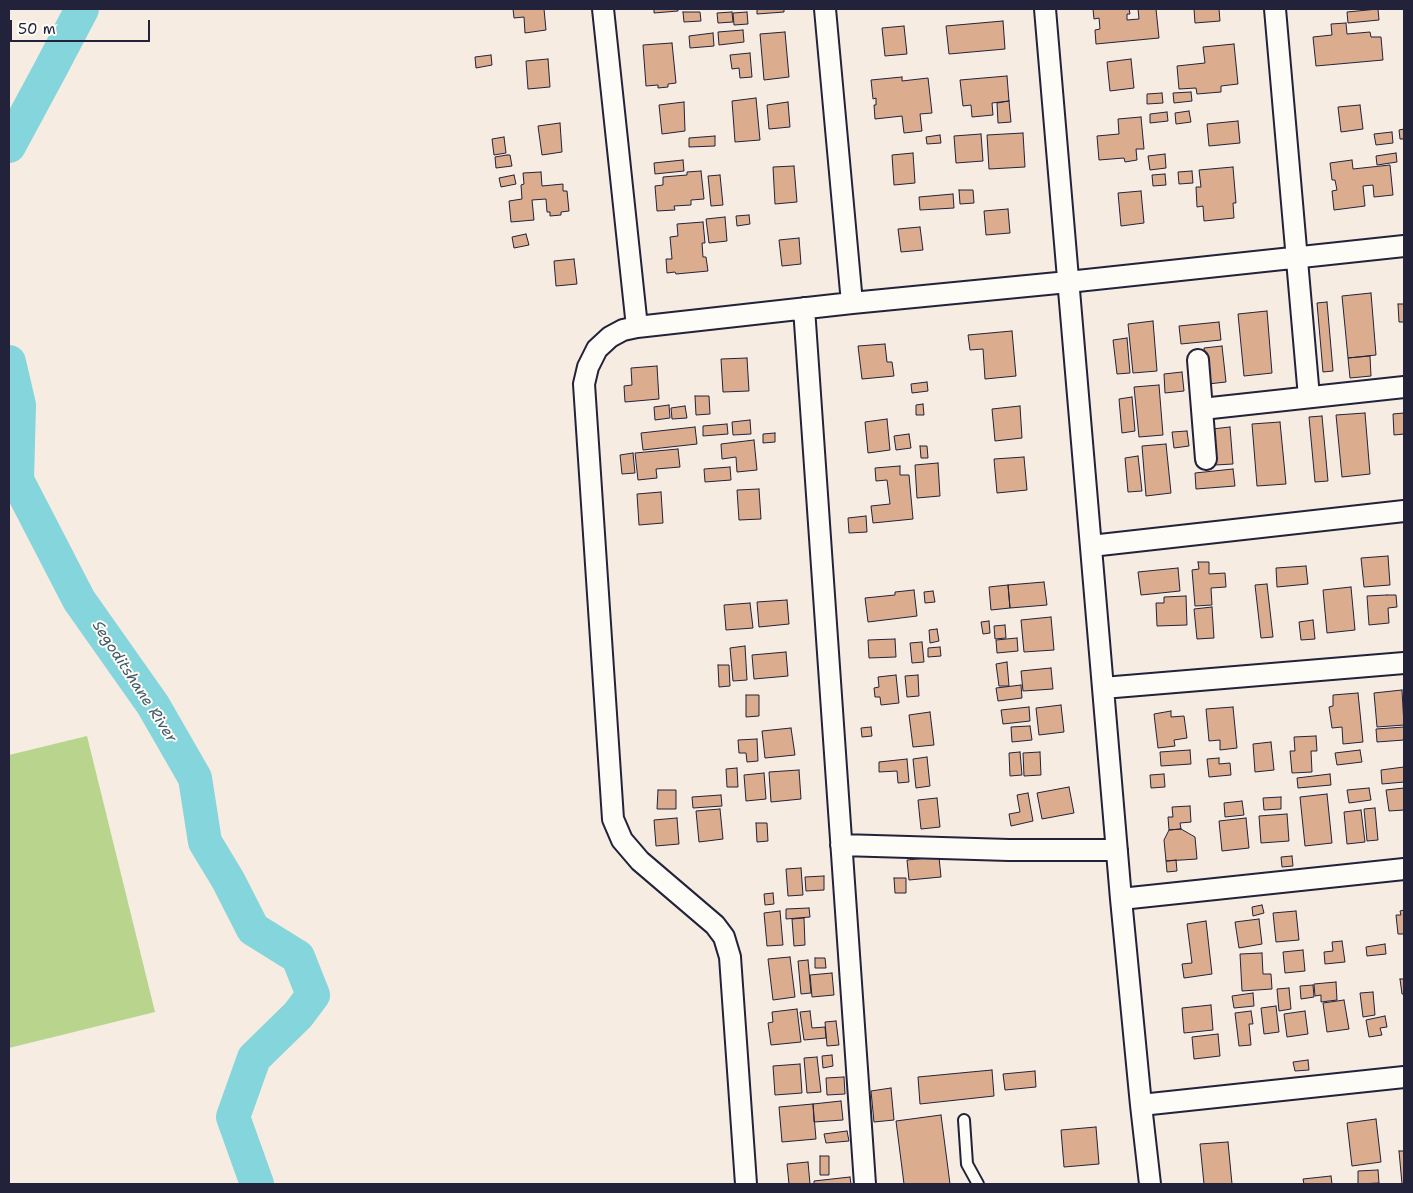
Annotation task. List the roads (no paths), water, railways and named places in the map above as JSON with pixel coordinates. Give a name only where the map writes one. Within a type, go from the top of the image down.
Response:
[{"type":"street","points":[[603,9],[637,327]]},
{"type":"street","points":[[825,9],[852,303]]},
{"type":"street","points":[[1045,9],[1121,899],[1150,1184]]},
{"type":"street","points":[[1275,9],[1309,397]]},
{"type":"street","points":[[746,1184],[730,957],[724,937],[715,924],[640,861],[622,840],[613,819],[584,384],[588,367],[597,349],[610,337],[623,330],[637,327],[1404,246]]},
{"type":"street","points":[[804,308],[865,1184]]},
{"type":"street","points":[[1198,360],[1206,459]]},
{"type":"street","points":[[1202,409],[1404,387]]},
{"type":"street","points":[[1091,546],[1404,511]]},
{"type":"street","points":[[1103,688],[1404,663]]},
{"type":"street","points":[[841,845],[1009,850],[1117,850]]},
{"type":"street","points":[[1121,899],[1404,869]]},
{"type":"street","points":[[1141,1105],[1404,1077]]},
{"type":"lane","points":[[964,1120],[967,1164],[978,1184]]},
{"type":"waterway","name":"Segoditshane River","points":[[9,146],[82,9]]},
{"type":"waterway","name":"Segoditshane River","points":[[9,362],[19,405],[17,480],[79,600],[153,705],[195,778],[205,842],[228,880],[253,929],[298,957],[313,995],[298,1015],[254,1058],[233,1117],[257,1184]]}]
